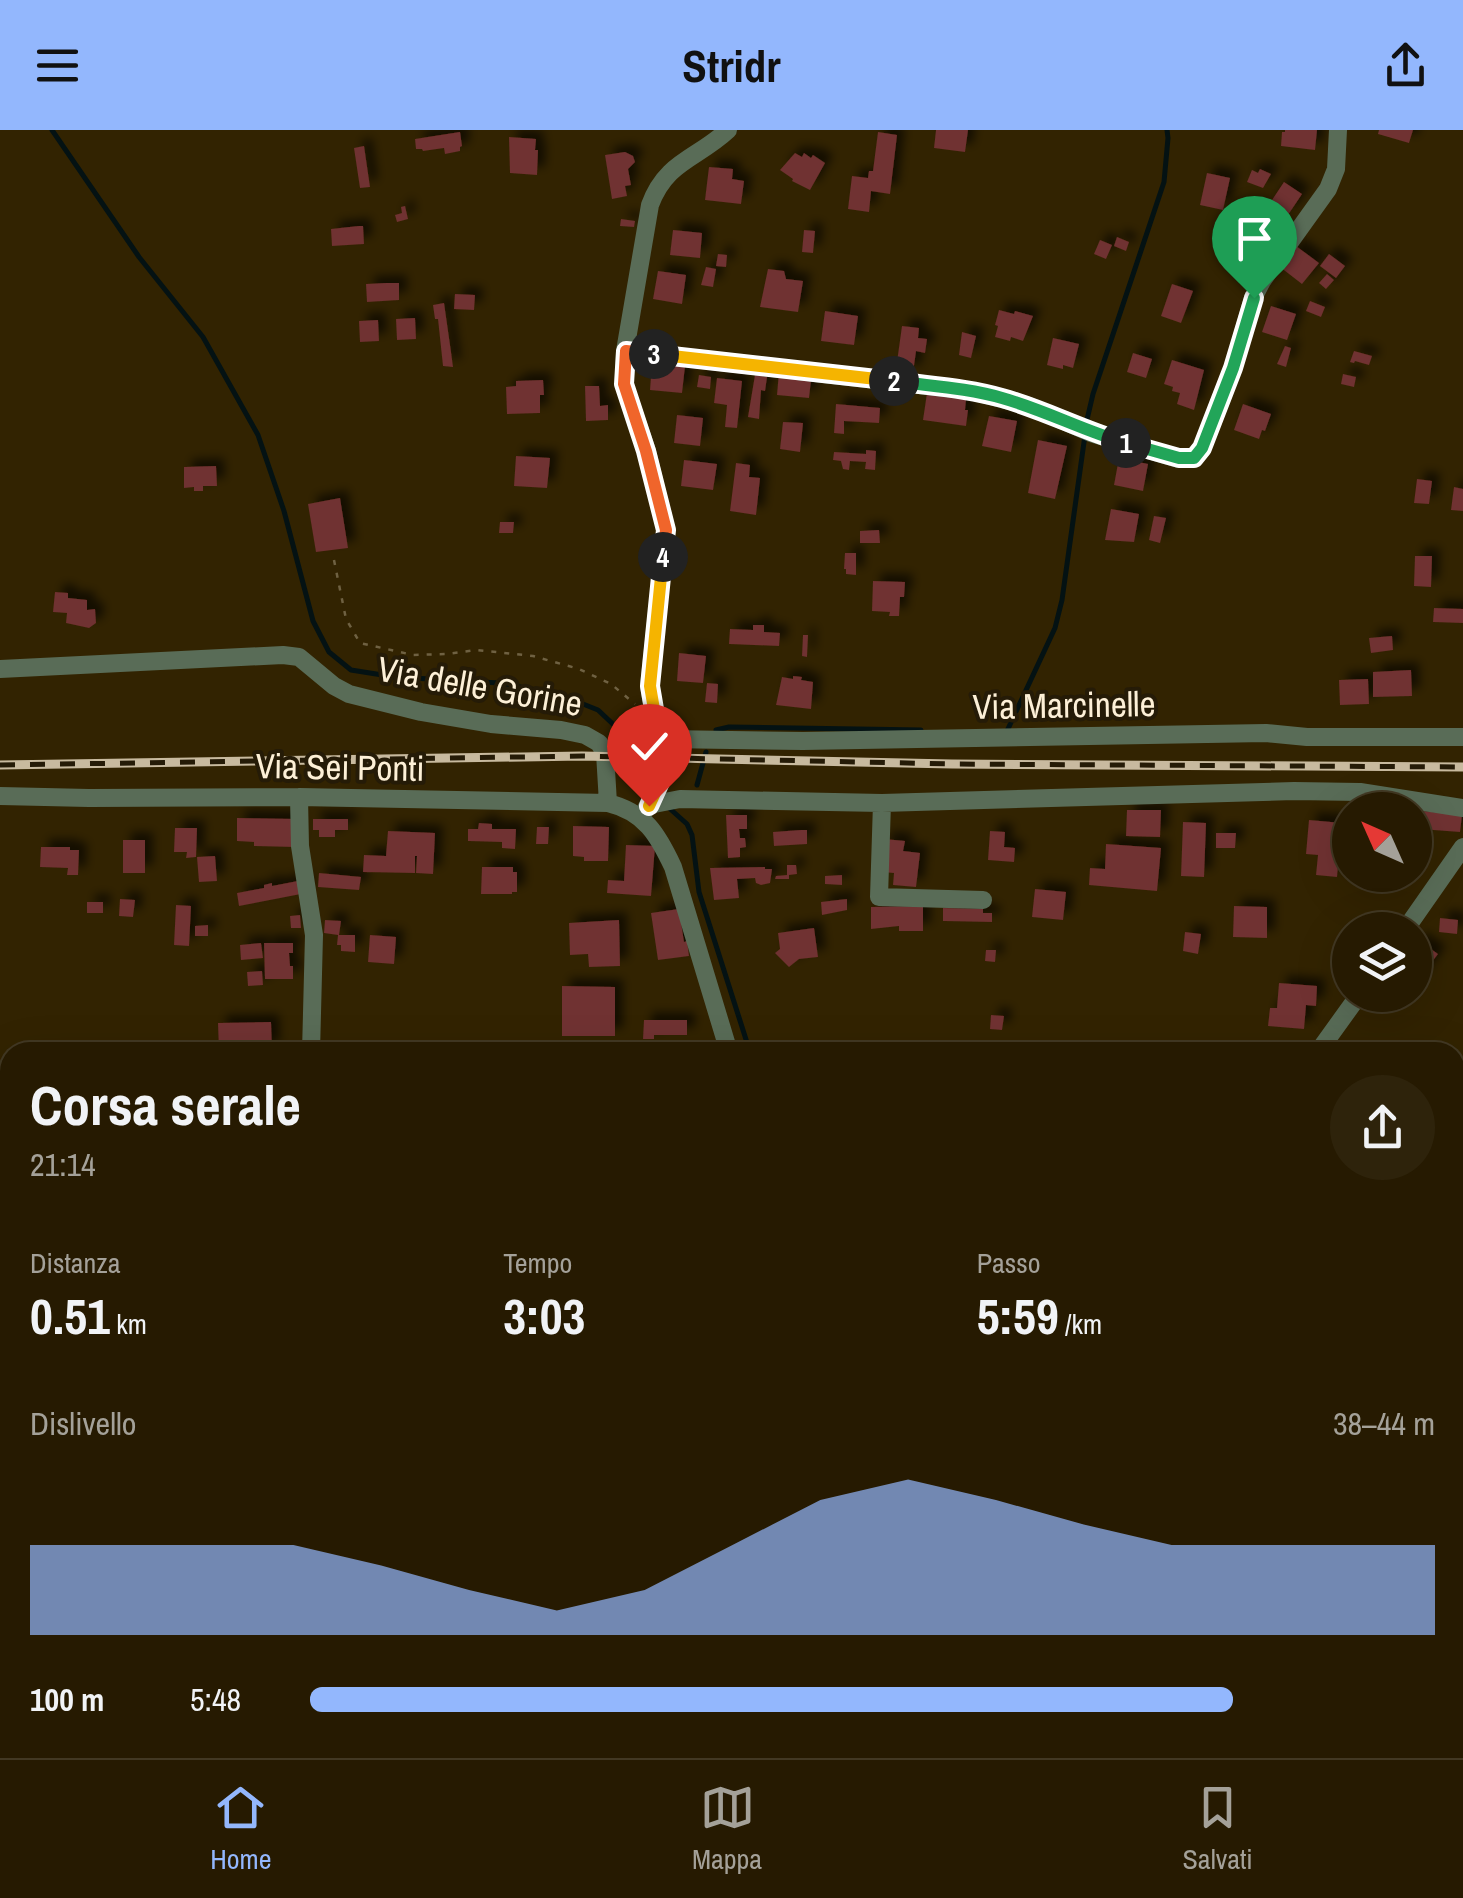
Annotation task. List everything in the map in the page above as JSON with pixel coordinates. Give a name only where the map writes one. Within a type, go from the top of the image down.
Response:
[{"type":"street","points":[[644,811],[660,782],[666,739],[656,721],[650,686],[666,530],[624,384],[626,351],[650,206],[657,187],[678,165],[728,130]]},
{"type":"street","points":[[626,351],[971,391],[1029,406],[1087,431],[1179,458],[1194,458],[1202,448],[1233,368],[1262,281],[1328,188],[1336,169],[1338,130]]},
{"type":"street","name":"Via delle Gorine","points":[[0,669],[284,654],[299,657],[349,694],[438,715],[585,735],[599,743],[605,753],[608,803]]},
{"type":"street","name":"Via Marcinelle","points":[[666,739],[822,741],[1266,733],[1308,737],[1463,737]]},
{"type":"street","points":[[644,811],[680,799],[882,804],[1311,791],[1360,792],[1463,808]]},
{"type":"street","name":"Via Sei Ponti","points":[[0,796],[608,803],[644,811],[679,886],[726,1042]]},
{"type":"street","points":[[299,797],[300,846],[314,936],[311,1042]]},
{"type":"street","points":[[882,804],[878,897],[983,900]]},
{"type":"street","points":[[1417,912],[1463,847]]},
{"type":"street","points":[[1325,1042],[1346,1012]]},
{"type":"path","points":[[334,560],[346,619],[360,643],[413,655],[476,650],[533,656],[579,669],[611,684],[656,721]]},
{"type":"building","points":[[936,130],[968,130],[965,152],[934,148]]},
{"type":"building","points":[[1285,130],[1317,130],[1315,150],[1281,146]]},
{"type":"building","points":[[1379,130],[1413,130],[1409,143],[1378,134]]},
{"type":"building","points":[[460,132],[460,151],[445,154],[444,148],[416,149],[415,139]]},
{"type":"building","points":[[878,132],[897,135],[890,194],[871,191],[869,212],[848,209],[852,176],[868,178],[869,171],[873,171]]},
{"type":"building","points":[[509,137],[536,139],[537,175],[510,173]]},
{"type":"building","points":[[364,146],[370,187],[360,188],[354,148]]},
{"type":"building","points":[[625,152],[635,162],[628,169],[631,185],[625,186],[627,196],[612,199],[605,155]]},
{"type":"building","points":[[795,153],[811,158],[813,155],[825,163],[810,190],[780,170]]},
{"type":"building","points":[[709,167],[733,169],[732,179],[744,181],[741,204],[705,200]]},
{"type":"building","points":[[1260,169],[1271,174],[1263,188],[1247,182],[1252,170],[1258,173]]},
{"type":"building","points":[[1207,173],[1230,178],[1223,210],[1200,205]]},
{"type":"building","points":[[1284,182],[1302,194],[1288,215],[1270,203]]},
{"type":"building","points":[[405,206],[408,219],[397,222],[395,215],[402,213],[401,207]]},
{"type":"building","points":[[621,219],[635,221],[634,227],[620,226]]},
{"type":"building","points":[[363,226],[364,244],[332,246],[331,229]]},
{"type":"building","points":[[673,230],[702,233],[700,258],[670,255]]},
{"type":"building","points":[[804,230],[815,231],[813,253],[802,252]]},
{"type":"building","points":[[1117,237],[1129,242],[1126,251],[1114,246]]},
{"type":"building","points":[[1100,240],[1112,245],[1106,259],[1094,254]]},
{"type":"building","points":[[1296,246],[1319,263],[1302,284],[1280,267]]},
{"type":"building","points":[[718,254],[727,255],[726,267],[716,266]]},
{"type":"building","points":[[1329,254],[1345,266],[1336,278],[1320,266]]},
{"type":"building","points":[[706,267],[716,269],[713,287],[701,285]]},
{"type":"building","points":[[768,269],[784,271],[786,279],[803,281],[798,312],[760,307]]},
{"type":"building","points":[[658,271],[686,275],[682,304],[653,299]]},
{"type":"building","points":[[1327,274],[1334,280],[1326,289],[1319,283]]},
{"type":"building","points":[[399,283],[399,300],[367,302],[366,284]]},
{"type":"building","points":[[1172,284],[1193,291],[1181,323],[1161,316]]},
{"type":"building","points":[[455,294],[475,295],[474,310],[454,309]]},
{"type":"building","points":[[1310,301],[1325,307],[1321,317],[1306,311]]},
{"type":"building","points":[[444,303],[453,367],[443,366],[433,305]]},
{"type":"building","points":[[1271,306],[1296,314],[1287,340],[1262,332]]},
{"type":"building","points":[[999,310],[1033,316],[1023,341],[995,337]]},
{"type":"building","points":[[825,311],[858,316],[854,345],[821,341]]},
{"type":"building","points":[[415,318],[416,339],[397,340],[396,319]]},
{"type":"building","points":[[378,320],[379,341],[360,342],[359,321]]},
{"type":"building","points":[[902,326],[919,328],[918,338],[927,339],[925,353],[916,351],[913,373],[899,371]]},
{"type":"building","points":[[962,332],[976,336],[971,358],[959,355]]},
{"type":"building","points":[[1053,338],[1079,344],[1073,368],[1047,365]]},
{"type":"building","points":[[1285,346],[1291,348],[1286,367],[1277,364]]},
{"type":"building","points":[[1354,351],[1372,356],[1369,365],[1350,362]]},
{"type":"building","points":[[1133,353],[1152,359],[1146,378],[1127,372]]},
{"type":"building","points":[[1172,360],[1204,370],[1194,410],[1177,404],[1180,393],[1164,384]]},
{"type":"building","points":[[652,363],[685,366],[682,393],[650,390]]},
{"type":"building","points":[[779,372],[811,380],[809,398],[777,395]]},
{"type":"building","points":[[1343,374],[1356,377],[1354,387],[1341,384]]},
{"type":"building","points":[[699,375],[711,377],[710,389],[697,387]]},
{"type":"building","points":[[755,375],[767,377],[765,391],[761,390],[759,419],[748,417]]},
{"type":"building","points":[[717,378],[742,381],[737,428],[725,427],[727,405],[714,403]]},
{"type":"building","points":[[543,380],[540,413],[507,414],[506,387],[516,386],[516,381]]},
{"type":"building","points":[[585,386],[599,386],[600,406],[608,405],[608,420],[586,421]]},
{"type":"building","points":[[927,393],[966,399],[966,426],[923,420]]},
{"type":"building","points":[[836,404],[880,408],[879,423],[844,421],[844,434],[834,433]]},
{"type":"building","points":[[1243,404],[1271,414],[1259,439],[1234,430]]},
{"type":"building","points":[[677,415],[703,418],[700,446],[674,443]]},
{"type":"building","points":[[989,416],[1017,421],[1011,452],[982,446]]},
{"type":"building","points":[[783,422],[803,423],[800,452],[780,449]]},
{"type":"building","points":[[1038,440],[1067,446],[1055,499],[1028,493]]},
{"type":"building","points":[[866,450],[876,451],[875,470],[865,469],[866,462],[850,461],[849,470],[843,469],[841,461],[833,460],[834,452],[866,454]]},
{"type":"building","points":[[516,456],[550,458],[547,488],[514,486]]},
{"type":"building","points":[[1119,458],[1148,464],[1143,491],[1114,485]]},
{"type":"building","points":[[684,460],[717,464],[713,490],[681,486]]},
{"type":"building","points":[[736,463],[750,465],[749,477],[760,478],[756,515],[730,511]]},
{"type":"building","points":[[216,466],[217,486],[203,486],[203,491],[184,488],[184,467]]},
{"type":"building","points":[[1417,479],[1432,481],[1429,504],[1414,503]]},
{"type":"building","points":[[1454,487],[1463,489],[1463,511],[1451,510]]},
{"type":"building","points":[[340,498],[348,548],[316,552],[308,504]]},
{"type":"building","points":[[1111,509],[1139,514],[1134,542],[1105,540]]},
{"type":"building","points":[[1154,516],[1166,518],[1160,543],[1149,540]]},
{"type":"building","points":[[500,522],[514,522],[513,533],[499,533]]},
{"type":"building","points":[[879,530],[880,543],[860,543],[860,531]]},
{"type":"building","points":[[845,553],[856,553],[856,575],[846,574]]},
{"type":"building","points":[[1415,556],[1432,556],[1431,587],[1414,586]]},
{"type":"building","points":[[873,581],[905,582],[899,616],[872,611]]},
{"type":"building","points":[[55,592],[87,600],[87,610],[95,609],[96,623],[89,628],[66,623],[67,613],[53,612]]},
{"type":"building","points":[[1434,608],[1463,609],[1463,623],[1433,622]]},
{"type":"building","points":[[753,625],[764,625],[764,632],[780,633],[779,646],[729,644],[730,629],[753,630]]},
{"type":"building","points":[[803,635],[808,635],[807,657],[802,656]]},
{"type":"building","points":[[1392,636],[1393,650],[1371,653],[1369,638]]},
{"type":"building","points":[[679,653],[706,656],[703,683],[677,681]]},
{"type":"building","points":[[1411,670],[1412,696],[1373,697],[1373,672]]},
{"type":"building","points":[[782,677],[813,682],[811,709],[776,705]]},
{"type":"building","points":[[1368,679],[1369,704],[1340,705],[1339,680]]},
{"type":"building","points":[[707,683],[718,684],[717,703],[705,702]]},
{"type":"building","points":[[1127,810],[1161,810],[1160,837],[1126,836]]},
{"type":"building","points":[[1432,812],[1462,815],[1460,832],[1432,830]]},
{"type":"building","points":[[726,815],[747,815],[747,829],[739,829],[746,847],[740,848],[740,857],[728,858]]},
{"type":"building","points":[[237,818],[295,819],[295,847],[254,846],[254,842],[237,841]]},
{"type":"building","points":[[313,819],[348,819],[348,830],[335,830],[335,837],[319,837],[319,830],[313,830]]},
{"type":"building","points":[[1309,820],[1332,822],[1332,877],[1316,875],[1318,855],[1306,854]]},
{"type":"building","points":[[1183,822],[1206,823],[1204,877],[1181,876]]},
{"type":"building","points":[[479,823],[492,824],[492,829],[516,829],[515,849],[502,848],[502,842],[468,841],[468,829],[478,829]]},
{"type":"building","points":[[573,826],[609,827],[608,861],[584,861],[584,857],[573,856]]},
{"type":"building","points":[[537,827],[549,827],[548,844],[536,844]]},
{"type":"building","points":[[175,828],[197,828],[196,857],[186,858],[187,852],[174,852]]},
{"type":"building","points":[[807,830],[807,844],[774,846],[773,832]]},
{"type":"building","points":[[388,831],[435,833],[433,874],[416,873],[417,856],[415,873],[363,872],[364,855],[386,856]]},
{"type":"building","points":[[990,831],[1005,832],[1004,847],[1015,848],[1014,862],[988,860]]},
{"type":"building","points":[[1216,833],[1236,833],[1235,848],[1216,848]]},
{"type":"building","points":[[884,839],[905,841],[903,851],[920,853],[916,887],[893,885],[894,873],[881,872]]},
{"type":"building","points":[[123,840],[145,840],[145,873],[123,873]]},
{"type":"building","points":[[1106,844],[1161,848],[1157,891],[1089,885],[1090,868],[1105,869]]},
{"type":"building","points":[[626,845],[655,846],[651,896],[607,893],[608,880],[624,881]]},
{"type":"building","points":[[41,847],[79,850],[78,875],[67,875],[68,868],[40,867]]},
{"type":"building","points":[[215,856],[217,881],[199,882],[197,857]]},
{"type":"building","points":[[787,865],[796,865],[797,874],[789,875],[789,879],[775,879],[787,875]]},
{"type":"building","points":[[482,867],[513,867],[513,872],[517,872],[517,892],[481,894]]},
{"type":"building","points":[[710,868],[772,869],[770,883],[761,885],[755,878],[737,879],[739,898],[714,900]]},
{"type":"building","points":[[319,873],[361,877],[359,890],[318,887]]},
{"type":"building","points":[[842,875],[842,885],[825,884],[825,876]]},
{"type":"building","points":[[303,880],[306,893],[239,906],[237,893],[272,883]]},
{"type":"building","points":[[1035,889],[1066,892],[1063,920],[1032,917]]},
{"type":"building","points":[[120,899],[135,900],[133,917],[119,916]]},
{"type":"building","points":[[847,899],[847,910],[822,915],[821,902]]},
{"type":"building","points":[[87,902],[103,902],[103,913],[87,913]]},
{"type":"building","points":[[176,905],[191,906],[189,946],[174,945]]},
{"type":"building","points":[[923,906],[923,931],[899,931],[899,926],[871,929],[871,907]]},
{"type":"building","points":[[1234,906],[1267,907],[1267,938],[1233,937]]},
{"type":"building","points":[[943,908],[983,909],[983,913],[992,913],[992,922],[943,921]]},
{"type":"building","points":[[679,909],[689,956],[658,960],[651,913]]},
{"type":"building","points":[[300,915],[301,928],[291,928],[290,916]]},
{"type":"building","points":[[1440,918],[1458,920],[1457,934],[1439,932]]},
{"type":"building","points":[[325,920],[341,921],[339,935],[355,935],[355,952],[341,951],[338,935],[324,933]]},
{"type":"building","points":[[619,920],[620,966],[589,967],[588,954],[570,955],[569,923]]},
{"type":"building","points":[[208,925],[208,936],[195,936],[195,926]]},
{"type":"building","points":[[814,928],[818,957],[799,959],[789,967],[775,953],[780,949],[778,933]]},
{"type":"building","points":[[1185,932],[1201,934],[1198,954],[1183,951]]},
{"type":"building","points":[[370,935],[396,937],[394,964],[368,962]]},
{"type":"building","points":[[261,943],[263,958],[241,960],[240,945]]},
{"type":"building","points":[[264,943],[293,943],[293,953],[289,953],[293,979],[265,979]]},
{"type":"building","points":[[986,950],[996,950],[995,962],[985,961]]},
{"type":"building","points":[[262,971],[263,985],[248,986],[247,972]]},
{"type":"building","points":[[1279,983],[1317,986],[1316,1006],[1306,1005],[1304,1029],[1268,1026],[1270,1008],[1277,1008]]},
{"type":"building","points":[[562,986],[615,987],[615,1036],[562,1036]]},
{"type":"building","points":[[991,1015],[1004,1016],[1002,1030],[990,1029]]},
{"type":"building","points":[[644,1020],[687,1020],[687,1035],[643,1039]]},
{"type":"building","points":[[271,1022],[272,1042],[219,1042],[218,1023]]},
{"type":"waterway","points":[[52,130],[139,257],[203,337],[258,435],[284,511],[313,621],[329,652],[351,670],[395,677],[499,683],[558,694],[598,710],[630,747],[634,778],[648,791]]},
{"type":"waterway","points":[[1086,424],[1164,182],[1167,130]]},
{"type":"waterway","points":[[1007,731],[1055,628],[1085,435]]},
{"type":"waterway","points":[[716,730],[921,730]]},
{"type":"waterway","points":[[697,785],[706,752]]},
{"type":"waterway","points":[[668,807],[687,824],[692,835],[699,892],[747,1042]]},
{"type":"railway","points":[[0,765],[582,756],[952,764],[1463,767]]},
{"type":"route","points":[[649,806],[660,782],[666,739],[656,721],[650,686],[666,530],[624,384],[626,351],[971,391],[1029,406],[1091,433],[1179,458],[1194,458],[1202,448],[1233,368],[1254,298]]}]
